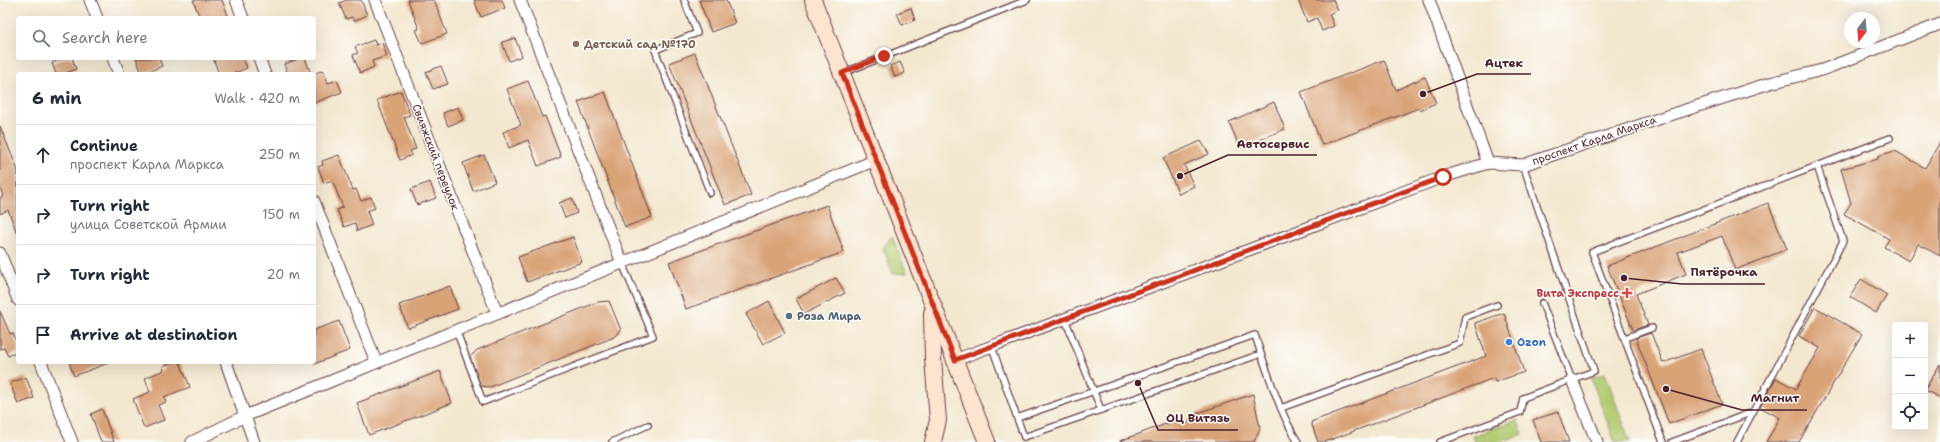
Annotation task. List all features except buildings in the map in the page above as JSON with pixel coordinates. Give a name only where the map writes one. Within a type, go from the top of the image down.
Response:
[{"type":"main road","points":[[813,0],[987,442]]},
{"type":"main road","points":[[932,301],[933,358],[938,420],[933,442]]},
{"type":"street","points":[[90,0],[96,16]]},
{"type":"street","points":[[236,0],[242,16]]},
{"type":"street","name":"Свияжский переулок","points":[[375,0],[497,313]]},
{"type":"street","points":[[520,0],[622,263]]},
{"type":"street","points":[[1429,0],[1488,163]]},
{"type":"street","name":"проспект Карла Маркса","points":[[955,360],[1443,177],[1488,163],[1522,165],[1670,115],[1770,84],[1822,70],[1940,24]]},
{"type":"street","points":[[114,60],[119,72]]},
{"type":"street","points":[[260,60],[264,72]]},
{"type":"street","points":[[192,442],[245,416],[876,160]]},
{"type":"street","points":[[316,206],[376,362]]},
{"type":"street","points":[[0,253],[16,295]]},
{"type":"street","points":[[42,364],[72,442]]},
{"type":"street","points":[[227,364],[254,442]]},
{"type":"street","points":[[1572,380],[1597,442]]},
{"type":"lane","points":[[684,0],[697,33],[655,50],[710,193]]},
{"type":"lane","points":[[842,73],[1027,0]]},
{"type":"lane","points":[[1662,442],[1625,338],[1592,252],[1890,138]]},
{"type":"lane","points":[[1440,442],[1520,412],[1523,398],[1594,371],[1522,165]]},
{"type":"lane","points":[[1737,442],[1843,241],[1817,166]]},
{"type":"lane","points":[[456,330],[483,402],[653,336],[622,263]]},
{"type":"lane","points":[[1542,303],[1572,380]]},
{"type":"lane","points":[[1281,408],[1460,343],[1465,317],[1497,306]]},
{"type":"lane","points":[[1065,319],[1101,410]]},
{"type":"lane","points":[[1625,338],[1652,328]]},
{"type":"lane","points":[[1017,418],[1255,335],[1281,408],[1288,425],[1298,442]]},
{"type":"lane","points":[[992,347],[1024,437],[1261,354]]},
{"type":"lane","points":[[1672,442],[1753,412]]},
{"type":"lane","points":[[612,442],[648,425]]},
{"type":"green space","points":[[892,236],[907,273],[893,274],[883,248]]},
{"type":"green space","points":[[1605,373],[1630,442],[1615,442],[1591,378]]},
{"type":"green space","points":[[1517,420],[1523,434],[1502,442],[1475,442],[1473,436]]},
{"type":"place","name":"Детский сад №170","points":[[576,44]]},
{"type":"place","name":"Ацтек","points":[[1423,94]]},
{"type":"place","name":"Автосервис","points":[[1180,176]]},
{"type":"place","name":"Пятёрочка","points":[[1624,278]]},
{"type":"place","name":"Вита Экспресс","points":[[1627,293]]},
{"type":"place","name":"Роза Мира","points":[[789,316]]},
{"type":"place","name":"Ozon","points":[[1509,342]]},
{"type":"place","name":"ОЦ Витязь","points":[[1138,383]]},
{"type":"place","name":"Магнит","points":[[1666,389]]},
{"type":"route","points":[[884,56],[842,73],[955,360],[1443,177]]}]
